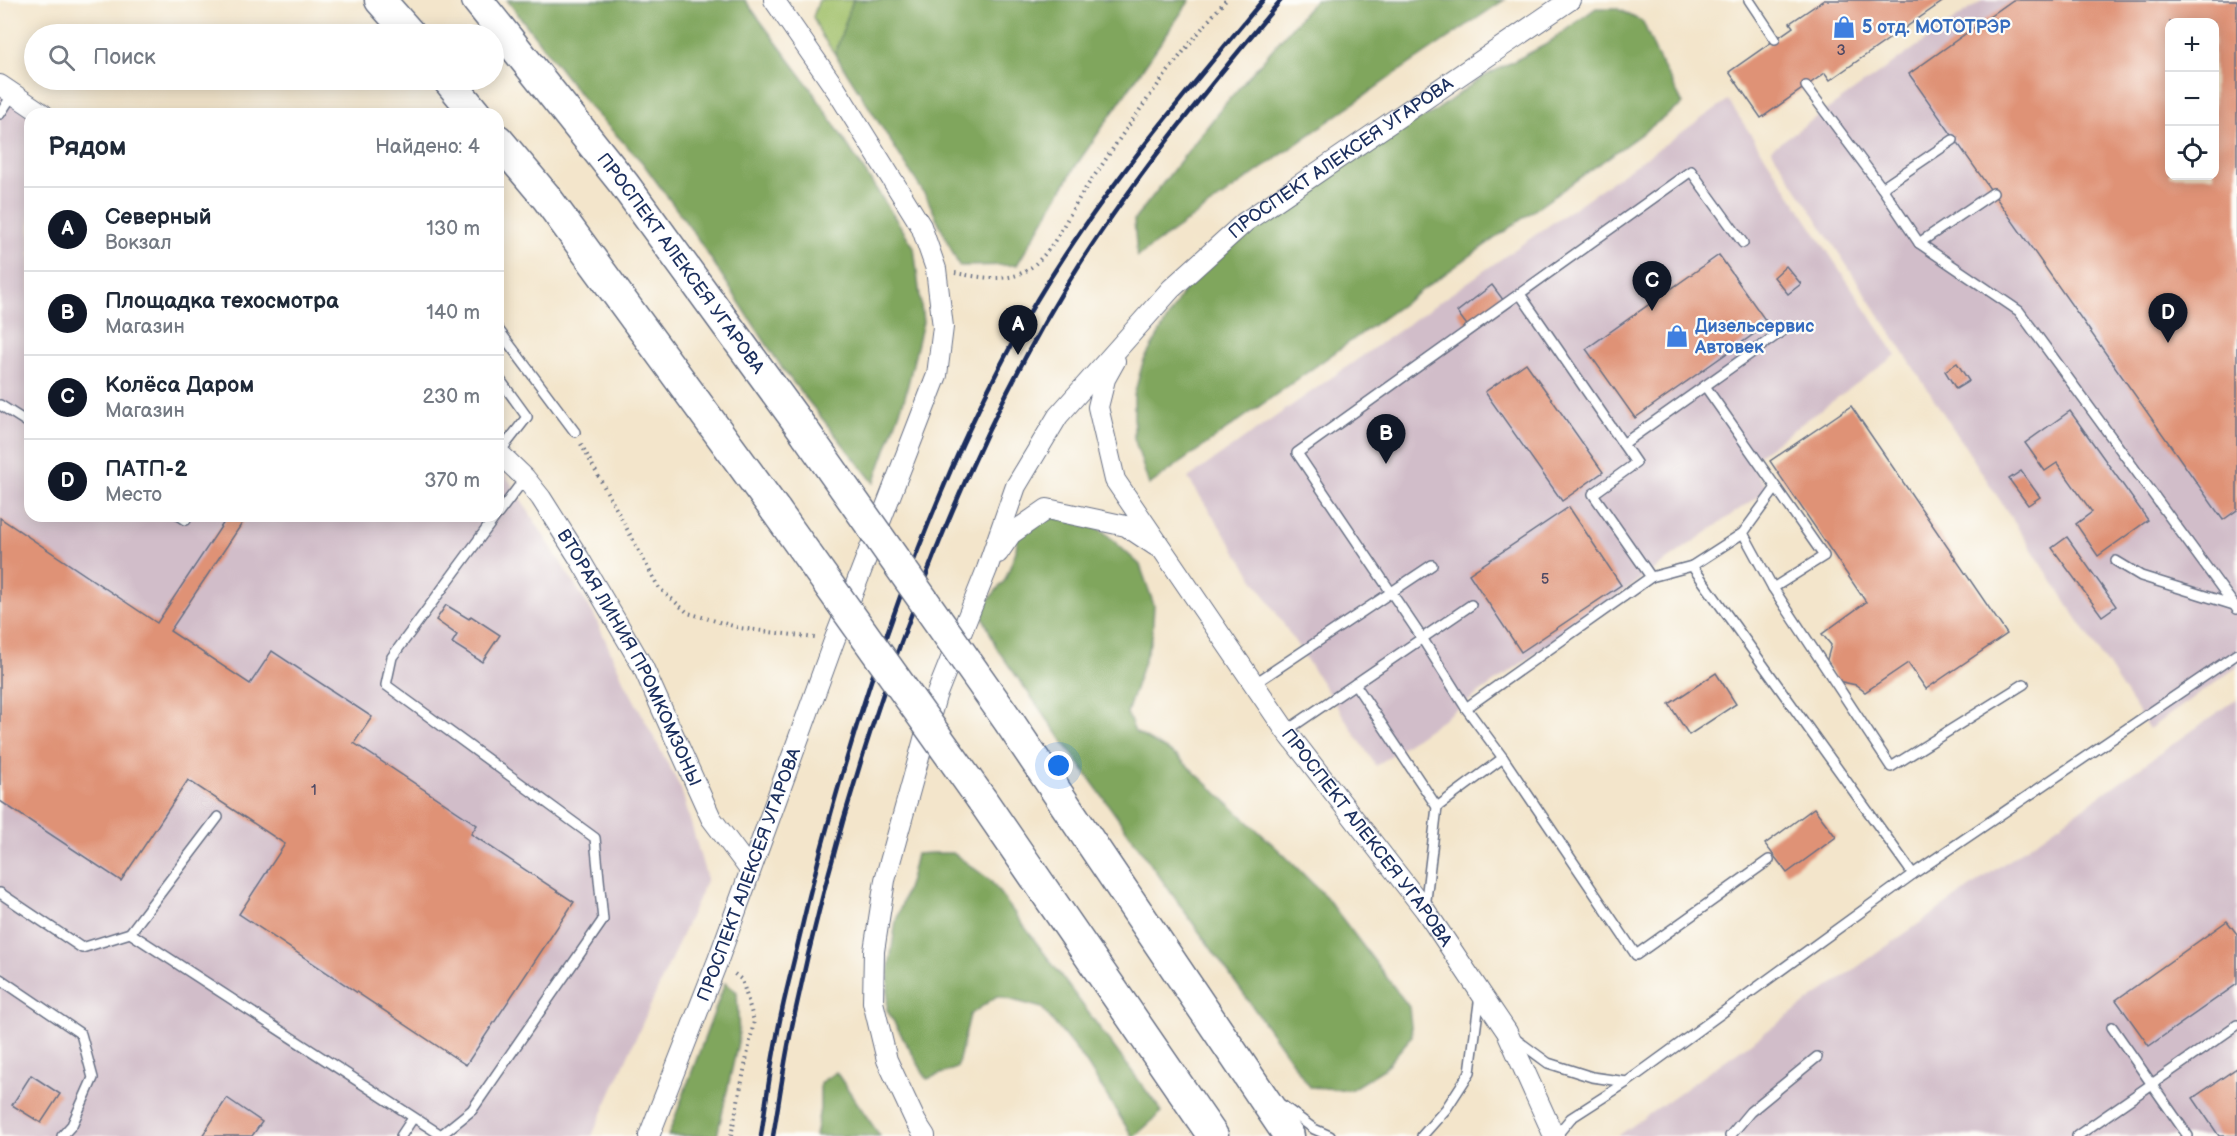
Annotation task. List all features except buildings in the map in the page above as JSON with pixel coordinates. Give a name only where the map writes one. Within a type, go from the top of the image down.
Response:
[{"type":"main road","points":[[380,0],[401,24]]},
{"type":"main road","name":"ПРОСПЕКТ АЛЕКСЕЯ УГАРОВА","points":[[477,0],[496,24]]},
{"type":"main road","name":"ПРОСПЕКТ АЛЕКСЕЯ УГАРОВА","points":[[504,34],[624,184],[807,435],[1010,723],[1289,1136]]},
{"type":"main road","points":[[456,90],[471,108]]},
{"type":"main road","points":[[504,147],[546,197],[776,511],[982,800],[1213,1136]]},
{"type":"street","name":"ПРОСПЕКТ АЛЕКСЕЯ УГАРОВА","points":[[649,1136],[718,960],[834,641],[937,375],[943,327],[936,269],[921,226],[837,92],[774,0]]},
{"type":"street","name":"ПРОСПЕКТ АЛЕКСЕЯ УГАРОВА","points":[[925,1136],[887,1060],[873,1002],[874,951],[885,880],[936,696],[987,569],[1016,486],[1058,416],[1171,289],[1245,222],[1570,0]]},
{"type":"street","points":[[6,90],[34,108]]},
{"type":"street","name":"ПРОСПЕКТ АЛЕКСЕЯ УГАРОВА","points":[[1128,336],[1105,379],[1098,407],[1115,480],[1286,731],[1425,910],[1507,1032],[1555,1136]]},
{"type":"street","name":"ВТОРАЯ ЛИНИЯ ПРОМКОМЗОНЫ","points":[[504,459],[525,478],[541,498],[579,558],[643,667],[711,818],[750,870]]},
{"type":"street","name":"ПРОСПЕКТ АЛЕКСЕЯ УГАРОВА","points":[[987,569],[1011,534],[1047,509],[1126,526],[1163,551]]},
{"type":"lane","points":[[1749,0],[1775,39]]},
{"type":"lane","points":[[1806,86],[1882,188],[1919,243],[2019,311],[2235,607]]},
{"type":"lane","points":[[0,114],[6,90]]},
{"type":"lane","points":[[1882,188],[1953,140]]},
{"type":"lane","points":[[1743,243],[1691,171],[1297,453],[1422,638],[1466,708],[1503,758],[1636,955],[1769,860]]},
{"type":"lane","points":[[1919,243],[1993,193]]},
{"type":"lane","points":[[1520,294],[1636,463],[1593,494],[1651,577]]},
{"type":"lane","points":[[1623,444],[1788,327]]},
{"type":"lane","points":[[504,337],[575,432]]},
{"type":"lane","points":[[504,385],[527,417],[504,446]]},
{"type":"lane","points":[[1705,387],[1824,556],[1773,588]]},
{"type":"lane","points":[[0,405],[24,420]]},
{"type":"lane","points":[[504,506],[525,478]]},
{"type":"lane","points":[[1466,708],[1651,577],[1692,566],[1743,533],[1775,489]]},
{"type":"lane","points":[[130,933],[441,1135],[472,1110],[603,920],[595,838],[386,685],[392,657],[492,522]]},
{"type":"lane","points":[[1743,533],[1773,588],[1892,767],[2024,684]]},
{"type":"lane","points":[[2116,561],[2141,576],[2235,607]]},
{"type":"lane","points":[[1254,684],[1432,565]]},
{"type":"lane","points":[[1692,566],[1913,873]]},
{"type":"lane","points":[[1286,731],[1471,604]]},
{"type":"lane","points":[[1555,1136],[1571,1118],[1627,1082],[1913,873],[2237,654]]},
{"type":"lane","points":[[1355,684],[1437,807],[1425,910]]},
{"type":"lane","points":[[1437,807],[1503,758]]},
{"type":"lane","points":[[0,893],[82,948],[130,933],[218,818]]},
{"type":"lane","points":[[0,979],[81,1034],[93,1078],[72,1125],[62,1136]]},
{"type":"lane","points":[[1422,1136],[1446,1108],[1470,1072],[1480,992]]},
{"type":"lane","points":[[2077,1136],[2237,1025]]},
{"type":"lane","points":[[2112,1027],[2188,1136]]},
{"type":"lane","points":[[1507,1032],[1548,1063],[1592,1077],[1627,1082]]},
{"type":"lane","points":[[1730,1136],[1750,1113],[1817,1057]]},
{"type":"lane","points":[[1254,1085],[1314,1130],[1330,1136]]},
{"type":"lane","points":[[401,1136],[413,1118]]},
{"type":"path","points":[[936,269],[983,278],[1005,277],[1029,270],[1048,252],[1078,200],[1170,68],[1226,0]]},
{"type":"path","points":[[575,432],[659,588],[688,613],[740,628],[834,641]]},
{"type":"path","points":[[718,960],[742,980],[754,1021],[731,1136]]},
{"type":"shaded area","points":[[1983,0],[2237,0],[2237,667],[2149,729],[1771,149]]},
{"type":"shaded area","points":[[0,93],[24,110],[24,522],[504,522],[504,472],[594,615],[622,677],[681,789],[707,879],[592,1136],[0,1136]]},
{"type":"shaded area","points":[[1728,100],[1896,355],[1749,462],[1768,489],[1376,766],[1188,478]]},
{"type":"shaded area","points":[[2237,699],[2237,1136],[1618,1136]]},
{"type":"green space","points":[[507,0],[745,0],[811,89],[914,247],[923,322],[905,397],[874,483],[784,371],[696,236],[642,162],[587,104]]},
{"type":"green space","points":[[819,0],[853,0],[835,54],[822,36],[813,17]]},
{"type":"green space","points":[[853,0],[1190,0],[1075,167],[1017,265],[959,266],[927,198],[835,54]]},
{"type":"green space","points":[[1315,0],[1504,0],[1395,74],[1137,257],[1134,220],[1225,104]]},
{"type":"green space","points":[[1596,8],[1616,8],[1643,22],[1657,55],[1683,104],[1149,485],[1134,438],[1134,395],[1143,362],[1188,283],[1217,246],[1288,209],[1363,147],[1431,114],[1481,78],[1545,45]]},
{"type":"green space","points":[[1050,518],[1081,518],[1104,532],[1140,565],[1154,605],[1152,637],[1127,713],[1135,732],[1177,756],[1326,897],[1409,1007],[1412,1036],[1384,1069],[1350,1090],[1310,1087],[997,649],[980,610],[1005,580],[1016,551],[1018,529]]},
{"type":"green space","points":[[953,853],[990,880],[1162,1112],[1135,1136],[1132,1136],[1085,1061],[1042,1008],[997,996],[970,1015],[957,1068],[927,1079],[887,1010],[889,968],[896,921],[916,854]]},
{"type":"green space","points":[[725,983],[737,992],[739,1038],[717,1136],[668,1136]]},
{"type":"green space","points":[[836,1072],[880,1136],[815,1136],[820,1109],[820,1083]]},
{"type":"railway","points":[[761,1136],[784,1001],[844,768],[900,597],[953,465],[1016,337],[1065,255],[1135,157],[1263,0]]},
{"type":"railway","points":[[773,1136],[802,982],[843,820],[894,662],[930,565],[968,475],[1032,345],[1104,227],[1152,160],[1281,0]]},
{"type":"place","name":"5 отд. МОТОТРЭР","points":[[1844,27]]},
{"type":"place","name":"Колёса Даром","points":[[1652,311]]},
{"type":"place","name":"Дизельсервис Автовек","points":[[1677,336]]},
{"type":"place","name":"ПАТП-2","points":[[2168,343]]},
{"type":"place","name":"Северный","points":[[1018,355]]},
{"type":"place","name":"Площадка техосмотра","points":[[1386,464]]}]
